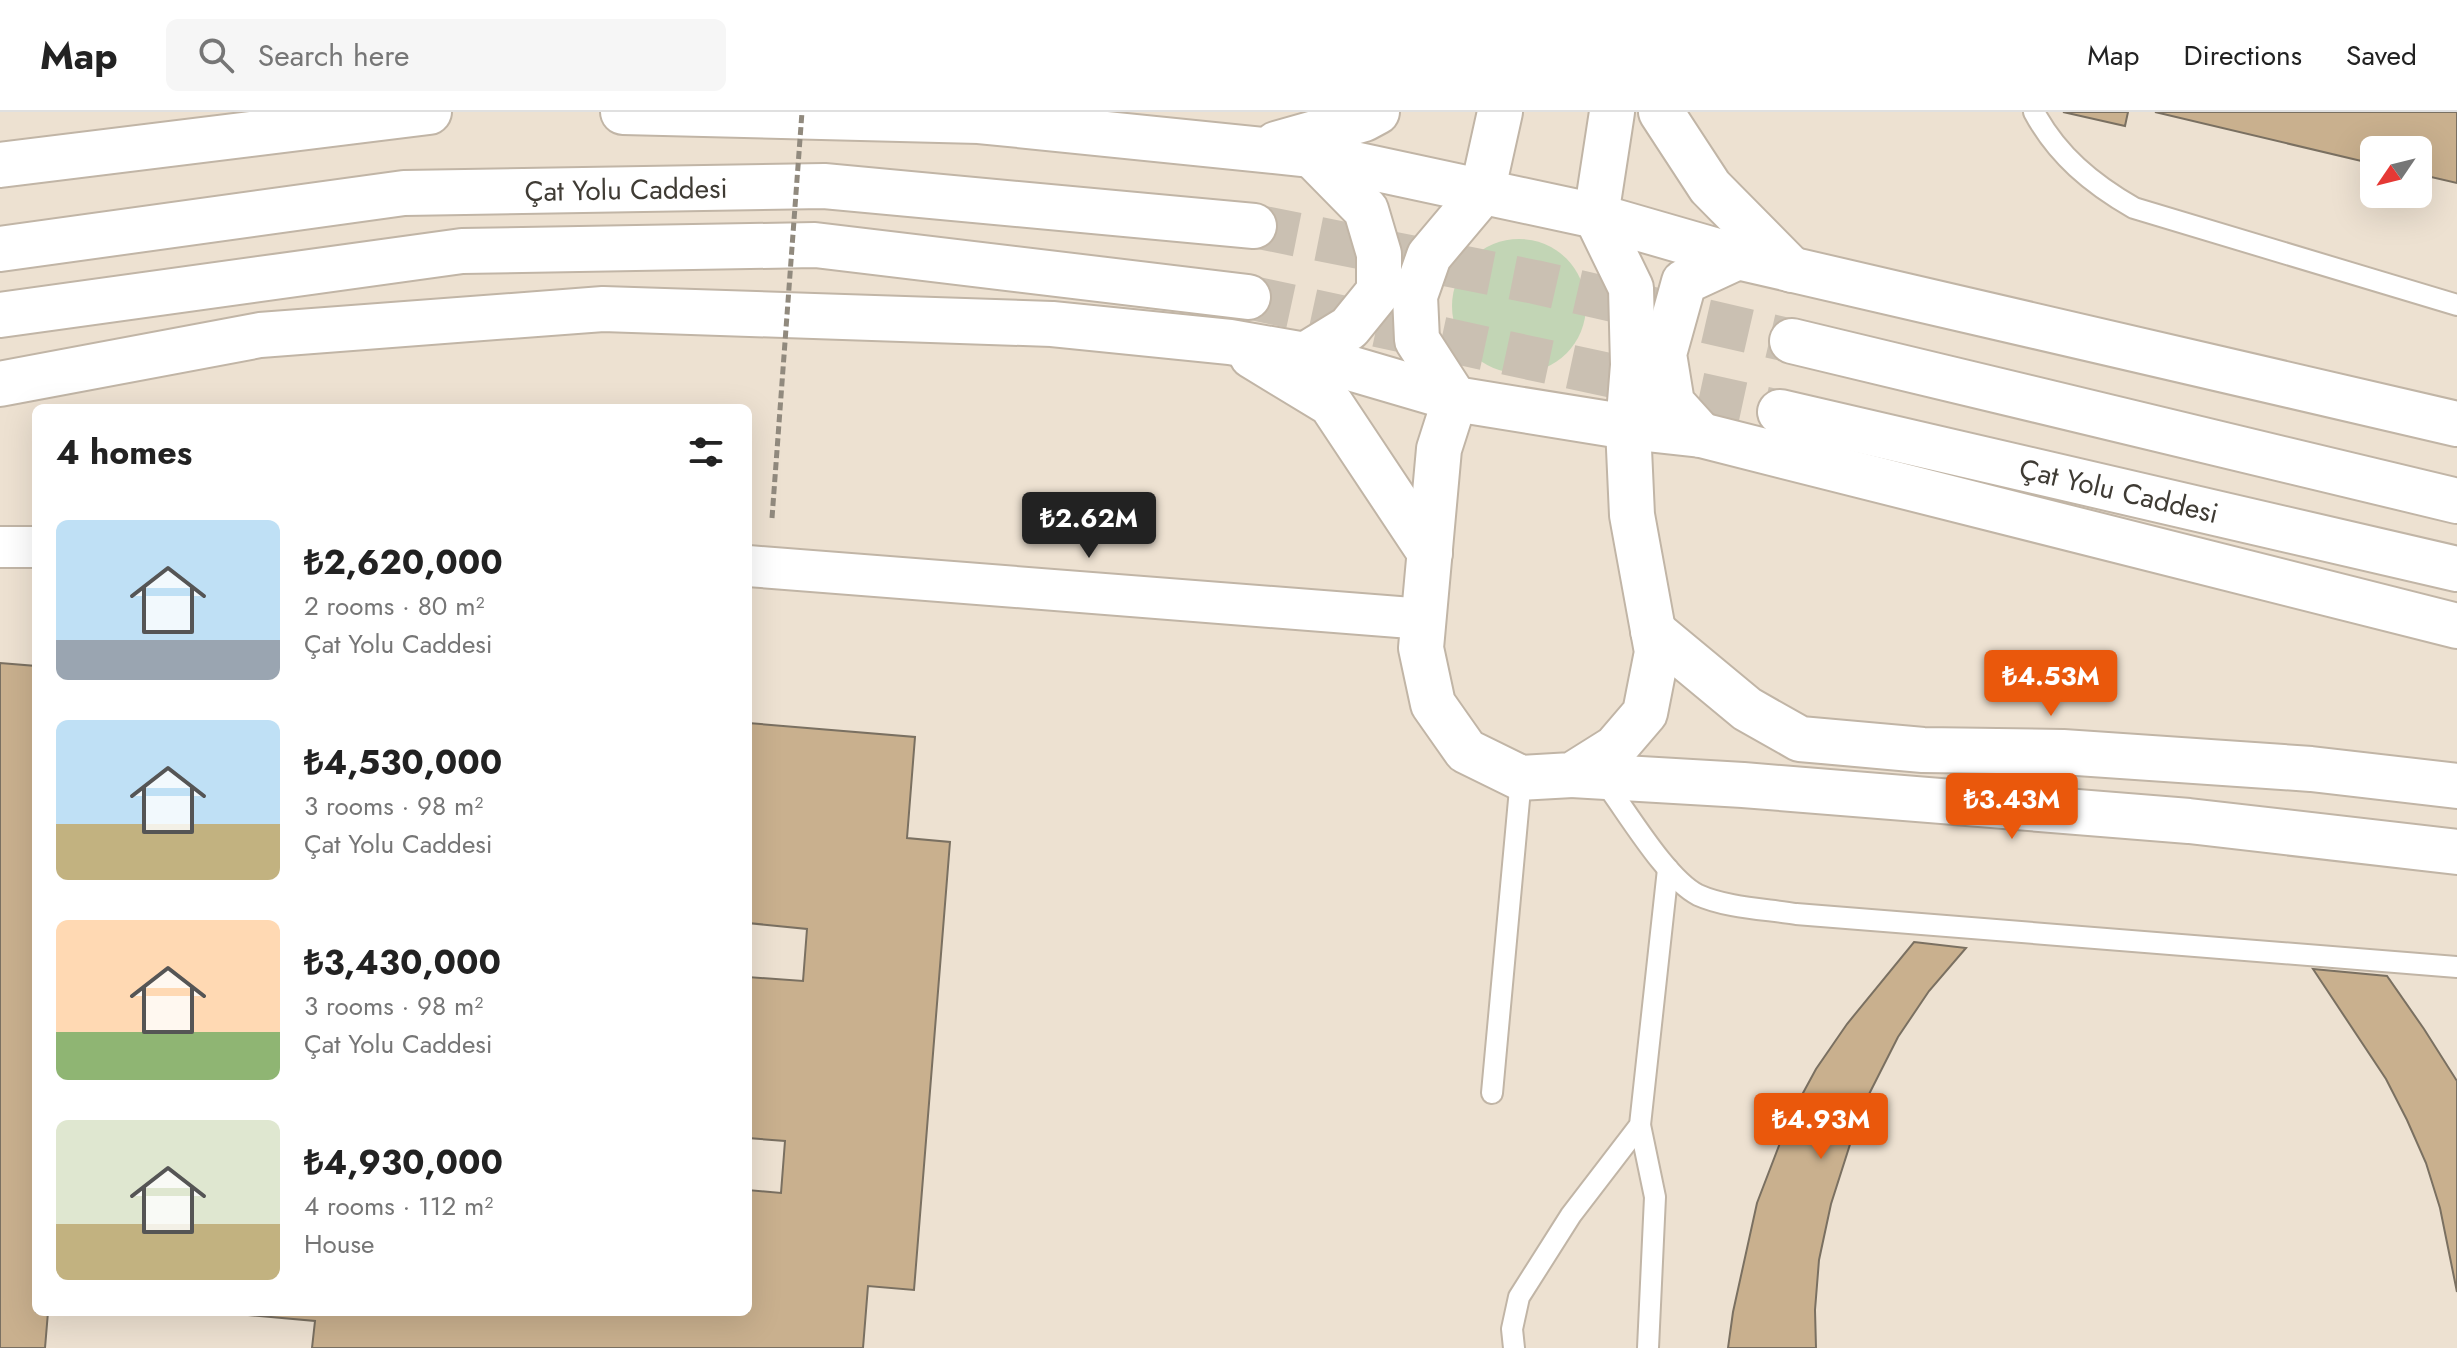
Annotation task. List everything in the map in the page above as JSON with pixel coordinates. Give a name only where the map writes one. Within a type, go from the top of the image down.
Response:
[{"type":"main road","points":[[0,165],[429,112]]},
{"type":"main road","points":[[623,112],[979,121],[1312,155],[1596,216],[1738,257],[2457,424]]},
{"type":"main road","points":[[1256,149],[1364,119],[1377,112]]},
{"type":"main road","points":[[1455,399],[1417,340],[1415,296],[1429,256],[1482,193],[1500,112]]},
{"type":"main road","points":[[1587,776],[1645,713],[1657,652],[1632,515],[1628,427],[1633,365],[1631,288],[1596,216],[1612,112]]},
{"type":"main road","points":[[1661,112],[1710,187],[1792,270]]},
{"type":"main road","points":[[1305,355],[1349,328],[1379,291],[1379,254],[1366,210],[1312,155]]},
{"type":"main road","name":"Çat Yolu Caddesi","points":[[0,249],[404,193],[824,186],[1254,226]]},
{"type":"main road","name":"Çat Yolu Caddesi","points":[[0,315],[462,251],[815,245],[1248,297]]},
{"type":"main road","points":[[1701,435],[1672,403],[1664,354],[1684,282],[1738,257]]},
{"type":"main road","points":[[0,384],[260,335],[603,309],[1052,324],[1230,342],[1305,355],[1455,399],[1628,427],[1701,435],[2457,626]]},
{"type":"main road","points":[[1792,341],[2457,501]]},
{"type":"main road","points":[[1230,342],[1331,404],[1430,553]]},
{"type":"main road","points":[[1455,399],[1439,449],[1421,648],[1433,704],[1466,751],[1521,778],[1587,776],[1743,785],[2189,821],[2457,852]]},
{"type":"main road","name":"Çat Yolu Caddesi","points":[[1780,412],[2457,569]]},
{"type":"main road","points":[[1653,631],[1747,709],[1800,739],[1923,750],[2063,752],[2311,769],[2457,786]]},
{"type":"street","points":[[0,547],[32,547]]},
{"type":"street","points":[[752,566],[1424,619]]},
{"type":"lane","points":[[2034,112],[2066,158],[2099,188],[2134,208],[2457,305]]},
{"type":"lane","points":[[1587,776],[1668,869],[1697,894],[1723,902],[1796,914],[2457,967]]},
{"type":"lane","points":[[1492,1093],[1521,778]]},
{"type":"lane","points":[[1648,1348],[1655,1197],[1640,1125],[1668,869]]},
{"type":"lane","points":[[1514,1348],[1512,1329],[1519,1297],[1571,1215],[1640,1125]]},
{"type":"path","points":[[772,518],[802,112]]},
{"type":"green space","points":[[1519,239],[1544,245],[1566,259],[1580,281],[1586,306],[1580,331],[1566,353],[1544,367],[1519,373],[1494,367],[1472,353],[1458,331],[1452,306],[1458,281],[1472,259],[1494,245]]},
{"type":"building","points":[[2063,112],[2128,112],[2125,126]]},
{"type":"building","points":[[2155,112],[2457,112],[2457,183],[2432,177],[2432,136],[2360,136],[2360,161]]},
{"type":"building","points":[[0,663],[32,666],[32,1316],[48,1316],[45,1348],[0,1348]]},
{"type":"building","points":[[752,723],[915,737],[907,838],[950,842],[914,1290],[868,1286],[863,1348],[312,1348],[315,1321],[260,1316],[752,1316],[752,1190],[781,1193],[785,1141],[752,1138],[752,977],[803,981],[807,929],[752,923]]},
{"type":"building","points":[[1914,942],[1966,948],[1929,991],[1898,1037],[1861,1110],[1831,1204],[1819,1260],[1816,1348],[1728,1348],[1757,1203],[1790,1117],[1816,1069],[1847,1024]]},
{"type":"building","points":[[2313,969],[2387,976],[2457,1081],[2457,1292],[2440,1208],[2426,1163],[2407,1120],[2386,1079]]},
{"type":"tunnel","points":[[1254,226],[1535,282],[1792,341]]},
{"type":"tunnel","points":[[1248,297],[1780,412]]}]
